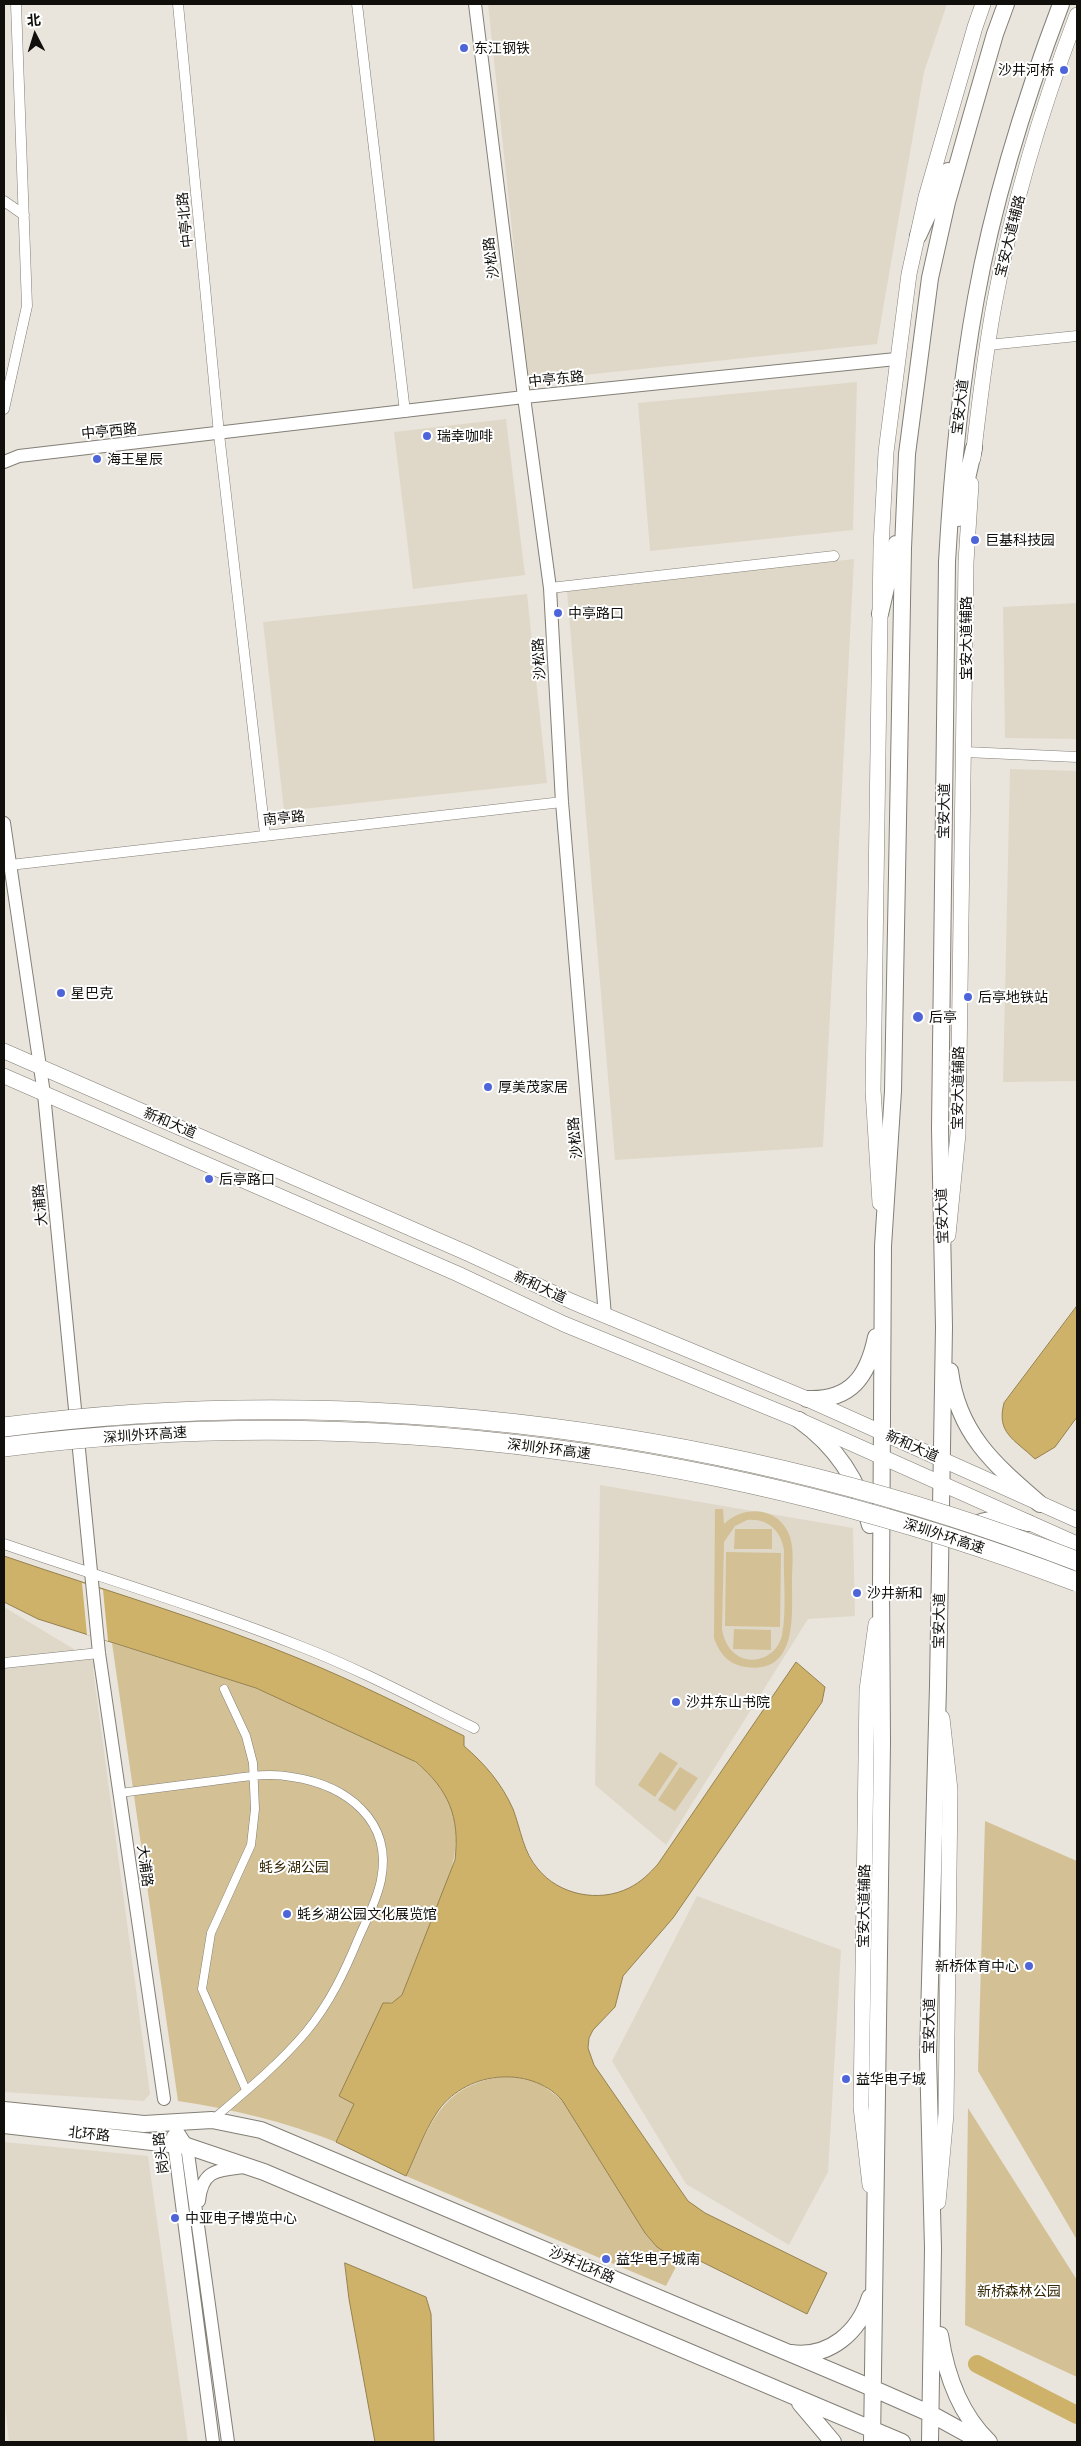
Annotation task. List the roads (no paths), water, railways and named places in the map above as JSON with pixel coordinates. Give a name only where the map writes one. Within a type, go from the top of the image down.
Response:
[{"type":"highway","name":"深圳外环高速","points":[[4,1427],[130,1415],[295,1411],[424,1416],[571,1431],[680,1448],[843,1486],[950,1517],[1077,1561]]},
{"type":"highway","name":"深圳外环高速","points":[[4,1448],[131,1435],[295,1431],[414,1435],[568,1451],[685,1470],[838,1505],[944,1536],[1077,1582]]},
{"type":"main road","points":[[872,2436],[882,1743],[881,1568],[883,1458],[883,1246],[873,1090],[880,614],[886,452],[896,359],[909,274],[950,111],[983,4]]},
{"type":"main road","points":[[883,1246],[893,1091],[905,503],[908,444],[930,278],[947,202],[995,34],[1006,4]]},
{"type":"main road","name":"宝安大道","points":[[930,2442],[933,2248],[928,2055],[938,1686],[944,1327],[940,1128],[947,562],[953,469],[963,380],[976,297],[991,227],[1015,139],[1061,4]]},
{"type":"main road","name":"宝安大道辅路","points":[[944,1274],[958,1134],[965,752],[966,562],[974,448],[988,345],[1009,232],[1045,110],[1077,15]]},
{"type":"main road","points":[[918,236],[968,128]]},
{"type":"main road","points":[[947,562],[974,448]]},
{"type":"main road","points":[[880,614],[905,503]]},
{"type":"main road","name":"新和大道","points":[[4,1051],[467,1253],[605,1316],[807,1399],[1077,1520]]},
{"type":"main road","name":"新和大道","points":[[4,1076],[440,1266],[564,1324],[799,1420],[1077,1544]]},
{"type":"main road","points":[[807,1399],[838,1395],[848,1390],[863,1376],[872,1357],[883,1300]]},
{"type":"main road","points":[[944,1327],[955,1397],[967,1428],[991,1461],[1040,1504]]},
{"type":"main road","points":[[799,1420],[825,1440],[854,1480],[867,1510],[881,1568]]},
{"type":"main road","points":[[940,1571],[946,1554],[955,1540],[973,1526],[994,1519],[1012,1519],[1028,1523]]},
{"type":"main road","name":"北环路","points":[[4,2110],[113,2122],[172,2123]]},
{"type":"main road","name":"沙井北环路","points":[[172,2123],[212,2120],[261,2130],[338,2160],[781,2351],[872,2388],[931,2414],[982,2442]]},
{"type":"main road","name":"北环路","points":[[4,2125],[180,2145]]},
{"type":"main road","points":[[180,2145],[250,2167],[795,2398],[872,2436],[902,2442]]},
{"type":"main road","points":[[781,2351],[808,2353],[822,2350],[846,2337],[863,2315],[874,2283]]},
{"type":"main road","points":[[933,2291],[943,2356],[951,2383],[969,2418],[989,2442]]},
{"type":"main road","points":[[795,2398],[833,2442]]},
{"type":"street","points":[[4,409],[27,306],[16,4]]},
{"type":"street","name":"中亭北路","points":[[178,4],[219,434],[265,834]]},
{"type":"street","points":[[357,4],[405,412]]},
{"type":"street","name":"沙松路","points":[[476,4],[524,397],[550,588],[562,802],[605,1316]]},
{"type":"street","points":[[4,201],[24,215]]},
{"type":"street","points":[[988,345],[1077,336]]},
{"type":"street","name":"中亭东路","points":[[219,434],[524,397],[896,359]]},
{"type":"street","name":"中亭西路","points":[[4,462],[20,456],[219,434]]},
{"type":"street","points":[[550,588],[834,556]]},
{"type":"street","points":[[965,752],[1077,757]]},
{"type":"street","name":"南亭路","points":[[10,865],[265,834],[562,802]]},
{"type":"street","name":"大浦路","points":[[4,822],[44,1094],[99,1653],[164,2099]]},
{"type":"street","points":[[4,1544],[92,1580],[218,1615],[304,1648],[388,1685],[474,1728]]},
{"type":"street","points":[[4,1663],[99,1653]]},
{"type":"street","points":[[224,1689],[246,1736],[255,1776],[255,1810],[251,1845],[211,1933],[202,1989],[246,2090]]},
{"type":"street","points":[[120,1793],[255,1776],[292,1776],[324,1784],[346,1795],[365,1812],[377,1833],[381,1845],[383,1870],[377,1894],[342,1978],[331,1996],[293,2047],[212,2120]]},
{"type":"street","name":"岗头路","points":[[172,2123],[180,2145],[198,2216],[228,2442]]},
{"type":"street","name":"岗头路","points":[[180,2145],[213,2442]]},
{"type":"street","points":[[198,2216],[200,2190],[204,2180],[213,2172],[250,2167]]},
{"type":"waterway","points":[[977,2364],[1077,2415]]},
{"type":"place","name":"东江钢铁","points":[[464,48]]},
{"type":"place","name":"沙井河桥","points":[[1064,70]]},
{"type":"place","name":"瑞幸咖啡","points":[[427,436]]},
{"type":"place","name":"海王星辰","points":[[97,459]]},
{"type":"place","name":"巨基科技园","points":[[975,540]]},
{"type":"place","name":"中亭路口","points":[[558,613]]},
{"type":"place","name":"星巴克","points":[[61,993]]},
{"type":"place","name":"后亭地铁站","points":[[968,997]]},
{"type":"place","name":"后亭","points":[[918,1017]]},
{"type":"place","name":"厚美茂家居","points":[[488,1087]]},
{"type":"place","name":"后亭路口","points":[[209,1179]]},
{"type":"place","name":"沙井新和","points":[[857,1593]]},
{"type":"place","name":"沙井东山书院","points":[[676,1702]]},
{"type":"place","name":"蚝乡湖公园文化展览馆","points":[[287,1914]]},
{"type":"place","name":"新桥体育中心","points":[[1029,1966]]},
{"type":"place","name":"益华电子城","points":[[846,2079]]},
{"type":"place","name":"中亚电子博览中心","points":[[175,2218]]},
{"type":"place","name":"益华电子城南","points":[[606,2259]]},
{"type":"park label","name":"蚝乡湖公园","points":[[294,1867]]},
{"type":"park label","name":"新桥森林公园","points":[[1019,2291]]}]
